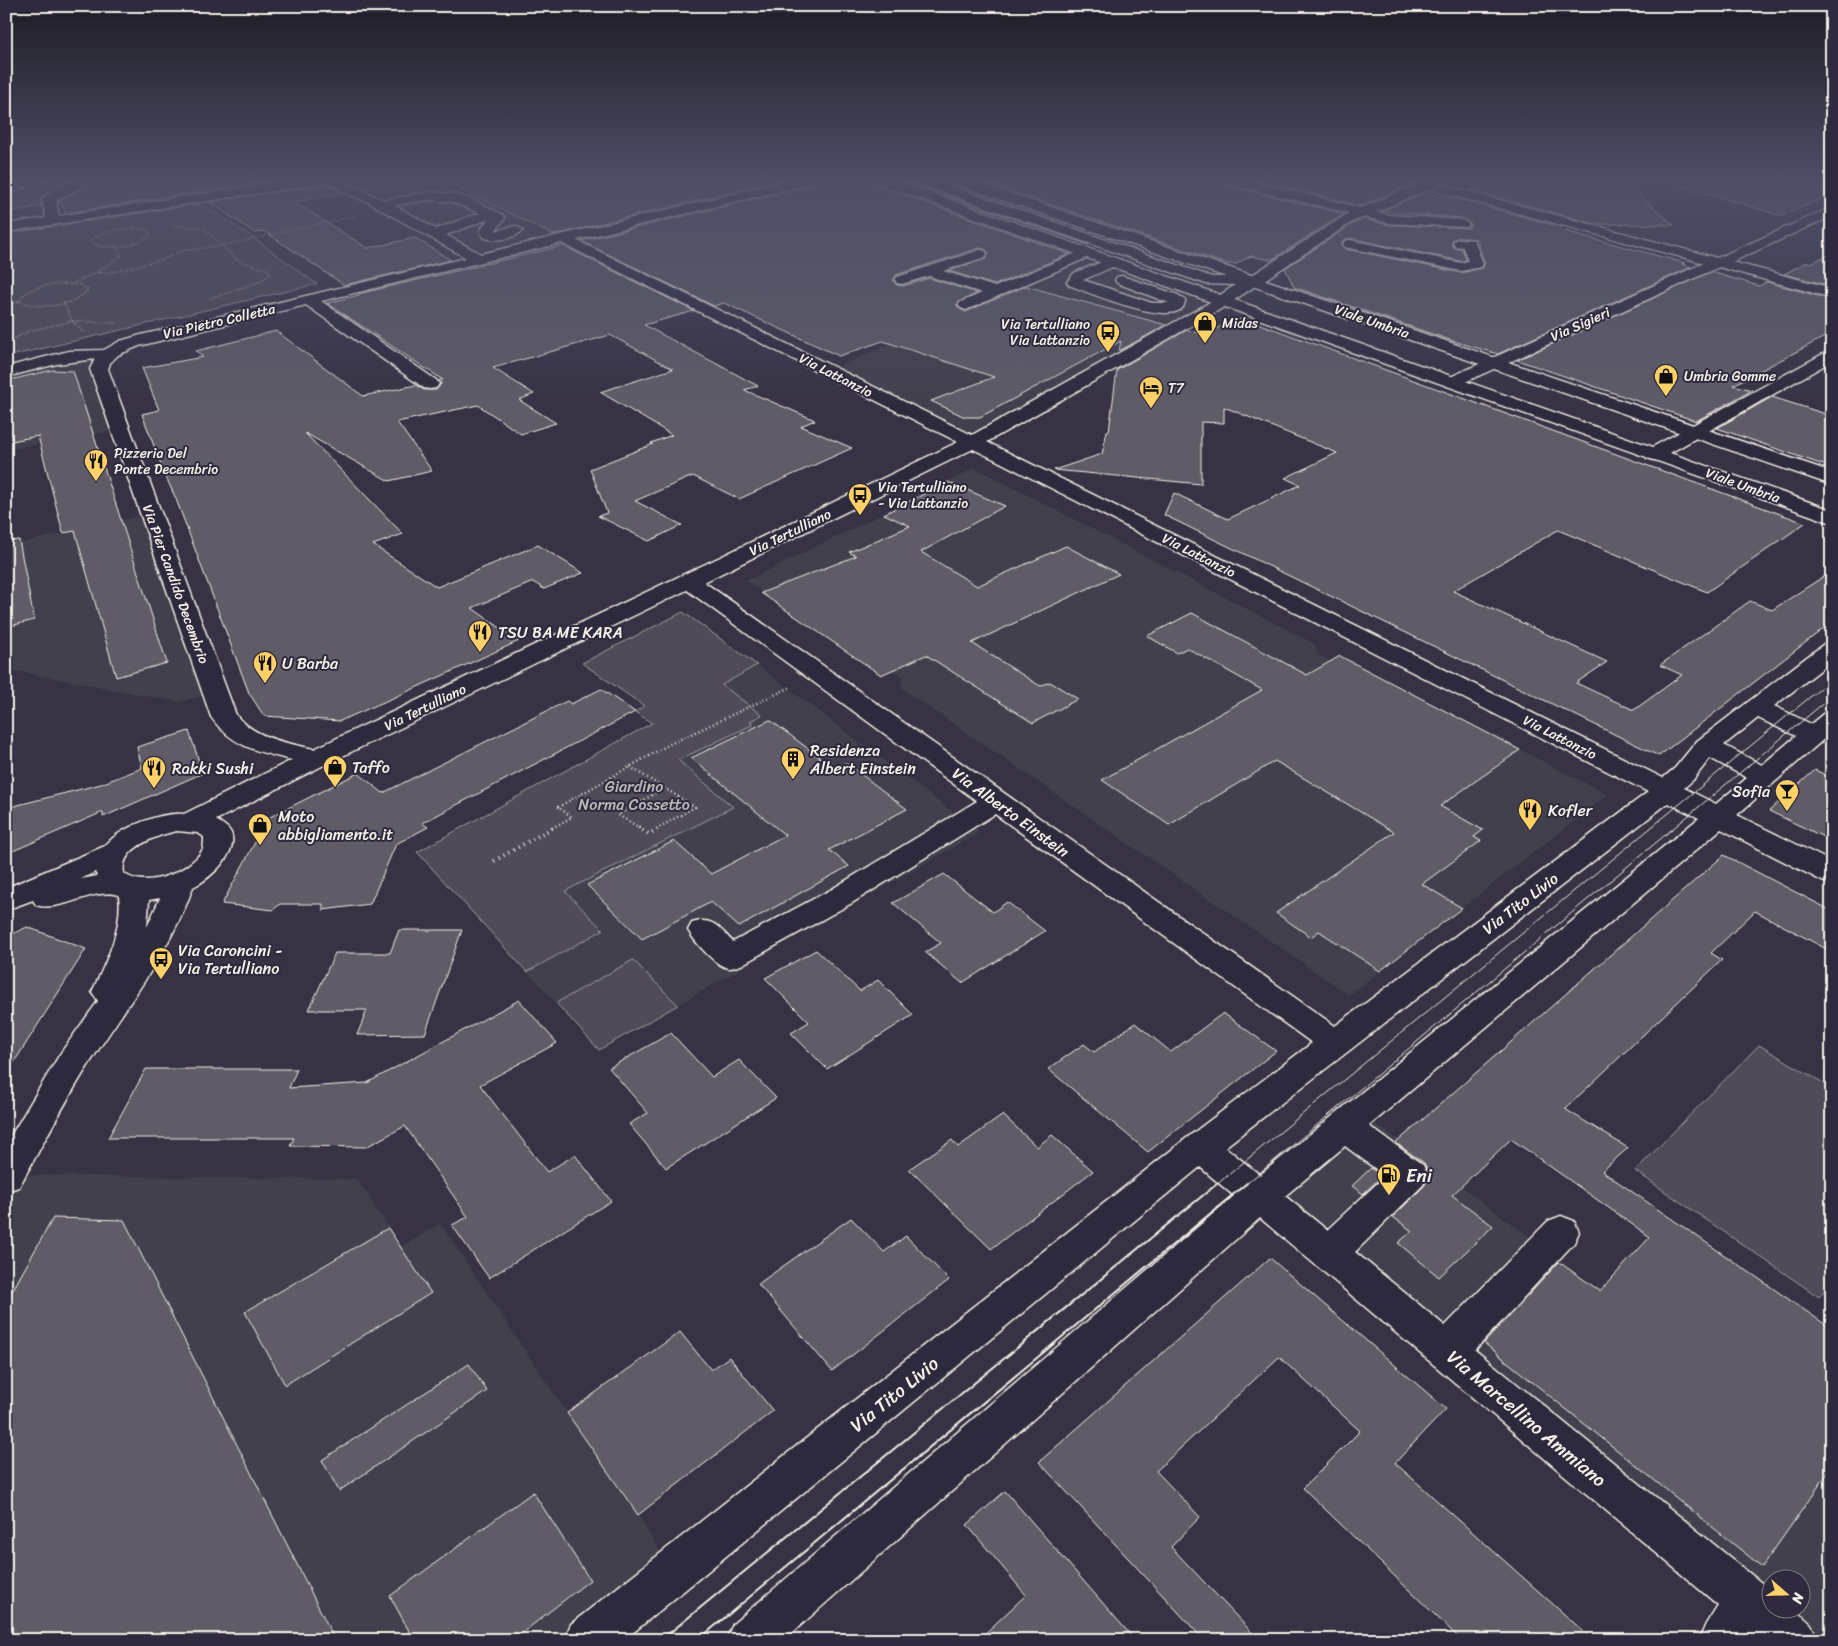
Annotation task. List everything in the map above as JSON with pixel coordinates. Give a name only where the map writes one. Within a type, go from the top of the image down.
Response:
[{"type":"street","points":[[473,256],[479,259]]},
{"type":"street","name":"Via Pietro Colletta","points":[[6,372],[73,356],[108,355],[123,346],[147,338],[493,256]]},
{"type":"street","name":"Via Lattanzio","points":[[598,256],[973,442],[1832,874]]},
{"type":"street","points":[[902,280],[974,256]]},
{"type":"street","points":[[966,305],[1080,256]]},
{"type":"street","name":"Viale Umbria","points":[[1094,256],[1832,517]]},
{"type":"street","name":"Viale Umbria","points":[[1139,256],[1211,281],[1250,281]]},
{"type":"street","name":"Viale Umbria","points":[[1177,256],[1832,479]]},
{"type":"street","name":"Via Tertulliano","points":[[190,822],[317,758],[688,581],[973,442],[1223,300],[1288,256]]},
{"type":"street","points":[[1407,256],[1476,270]]},
{"type":"street","points":[[1461,267],[1473,265],[1476,262],[1474,256]]},
{"type":"street","points":[[1694,256],[1832,293]]},
{"type":"street","name":"Via Sigieri","points":[[1493,363],[1731,256]]},
{"type":"street","points":[[1112,262],[1079,276],[1074,282],[1078,285],[1150,308],[1166,309],[1177,305],[1177,300],[1173,298],[1122,280]]},
{"type":"street","points":[[928,271],[996,292]]},
{"type":"street","points":[[1211,281],[1223,300]]},
{"type":"street","points":[[309,300],[430,384]]},
{"type":"street","points":[[1654,454],[1832,354]]},
{"type":"street","name":"Via Pier Candido Decembrio","points":[[108,355],[102,360],[99,369],[224,717],[234,729],[248,737],[286,751],[317,758]]},
{"type":"street","points":[[1454,382],[1493,363]]},
{"type":"street","name":"Via Alberto Einstein","points":[[688,581],[1334,1043]]},
{"type":"street","name":"Via Tito Livio","points":[[587,1640],[1200,1147],[1334,1043],[1646,808],[1684,774],[1706,746],[1832,649]]},
{"type":"street","points":[[1756,707],[1823,727]]},
{"type":"street","points":[[750,1640],[1260,1196],[1718,817],[1823,727]]},
{"type":"street","points":[[1706,746],[1765,777]]},
{"type":"street","name":"Via Tertulliano","points":[[6,900],[116,852],[128,840],[146,830],[173,823],[190,822],[206,826],[216,834],[317,758]]},
{"type":"street","points":[[703,930],[730,957],[842,896],[996,801]]},
{"type":"street","points":[[6,910],[77,888],[125,886],[156,888],[181,881],[198,873],[214,857],[219,844],[216,834]]},
{"type":"street","points":[[82,1048],[124,954],[134,919],[134,897],[125,886],[111,876],[109,868],[116,852]]},
{"type":"street","points":[[6,1176],[82,1048],[149,953],[173,907],[181,881]]},
{"type":"street","points":[[1329,1253],[1410,1175],[1344,1127]]},
{"type":"street","points":[[1200,1147],[1260,1196]]},
{"type":"street","name":"Via Marcellino Ammiano","points":[[1260,1196],[1795,1640]]},
{"type":"street","points":[[1448,1352],[1561,1232]]},
{"type":"street","points":[[1722,1640],[1747,1602]]},
{"type":"path","points":[[72,284],[96,273],[121,256]]},
{"type":"path","points":[[96,273],[113,272],[169,256]]},
{"type":"path","points":[[206,300],[261,281],[270,274],[268,270],[237,260],[233,256]]},
{"type":"path","points":[[6,306],[19,301],[24,294],[41,287],[72,284],[86,287],[88,290],[86,293],[64,303],[35,306],[23,304],[19,301]]},
{"type":"path","points":[[64,303],[72,321],[90,338]]},
{"type":"path","points":[[6,343],[29,331],[72,321],[120,323]]},
{"type":"path","points":[[494,861],[572,817],[558,807],[670,744],[793,686]]},
{"type":"path","points":[[629,767],[664,788],[695,807],[649,834],[618,815],[664,788]]},
{"type":"shaded area","points":[[1092,257],[1220,300],[974,438],[832,369]]},
{"type":"shaded area","points":[[95,356],[115,430],[6,450],[6,373]]},
{"type":"shaded area","points":[[975,468],[1315,644],[1319,655],[1331,662],[1340,656],[1608,795],[1349,995],[901,688],[903,677],[892,670],[881,675],[746,581]]},
{"type":"shaded area","points":[[146,515],[209,694],[179,702],[6,669],[6,546]]},
{"type":"shaded area","points":[[757,665],[980,832],[599,1050],[417,852]]},
{"type":"shaded area","points":[[1364,1115],[1600,1291],[1832,1329],[1832,1640],[1800,1640],[1773,1618],[1810,1618],[1810,1568],[1760,1568],[1760,1607],[1264,1196]]},
{"type":"shaded area","points":[[16,1175],[357,1179],[401,1247],[440,1223],[567,1413],[638,1515],[666,1561],[569,1640],[6,1640],[6,1191]]},
{"type":"green space","points":[[6,256],[278,256],[317,284],[6,357]]},
{"type":"green space","name":"Giardino Norma Cossetto","points":[[683,612],[757,665],[722,685],[762,715],[750,721],[754,724],[678,760],[733,807],[565,891],[603,930],[527,972],[417,852],[652,723],[635,712],[644,706],[582,663]]},
{"type":"green space","points":[[633,960],[678,1005],[599,1050],[556,1003]]},
{"type":"green space","points":[[1759,1045],[1832,1088],[1832,1281],[1819,1297],[1635,1171]]},
{"type":"building","points":[[301,256],[444,256],[451,260],[344,285]]},
{"type":"building","points":[[521,256],[583,256],[694,311],[644,325],[758,386],[744,390],[815,420],[801,426],[852,448],[739,499],[693,476],[635,501],[682,525],[649,541],[598,516],[607,513],[590,469],[672,435],[600,392],[673,369],[610,335],[493,368],[534,394],[519,400],[556,423],[521,434],[478,405],[397,422],[432,471],[389,481],[305,433],[403,534],[373,545],[437,587],[538,545],[583,573],[544,589],[533,582],[472,608],[519,641],[402,694],[340,721],[264,716],[249,693],[142,414],[159,410],[142,368],[203,357],[196,351],[276,331],[363,396],[416,385],[424,390],[436,390],[441,384],[439,380],[443,380],[327,303]]},
{"type":"building","points":[[611,256],[955,256],[896,275],[893,281],[897,285],[903,286],[929,278],[977,293],[957,304],[965,312],[1026,286],[1166,325],[1119,351],[1121,341],[980,417],[965,417],[931,401],[994,377],[883,341],[839,356],[724,303],[714,306]]},
{"type":"building","points":[[988,256],[1065,256],[995,285],[949,271],[986,259]]},
{"type":"building","points":[[1203,256],[1278,256],[1271,260],[1251,256],[1236,264],[1227,264]]},
{"type":"building","points":[[1304,256],[1378,256],[1461,273],[1483,268],[1485,263],[1482,256],[1658,256],[1685,263],[1682,264],[1691,267],[1498,354],[1450,340],[1294,287],[1285,268]]},
{"type":"building","points":[[1436,256],[1464,256],[1466,260],[1461,261]]},
{"type":"building","points":[[1826,256],[1832,256],[1832,286],[1784,274],[1807,262],[1811,263]]},
{"type":"building","points":[[1711,272],[1759,286],[1767,282],[1832,300],[1832,333],[1733,385],[1752,390],[1696,421],[1517,360]]},
{"type":"building","points":[[1246,319],[1805,523],[1707,592],[1558,530],[1453,591],[1607,662],[1576,683],[1634,710],[1682,675],[1660,665],[1750,601],[1772,610],[1832,571],[1832,622],[1659,756],[1164,515],[1174,493],[1228,519],[1300,485],[1285,478],[1337,453],[1224,407],[1224,423],[1201,422],[1201,484],[1054,470],[1102,454],[1107,431],[1109,431],[1117,370],[1187,330],[1205,335],[1232,320]]},
{"type":"building","points":[[52,370],[73,371],[167,663],[116,677],[75,531],[63,533],[38,436],[6,442],[6,381]]},
{"type":"building","points":[[1772,397],[1832,416],[1832,468],[1717,428]]},
{"type":"building","points":[[948,482],[1005,506],[921,552],[977,586],[1066,546],[1119,574],[972,643],[1040,686],[1050,682],[1078,699],[1033,723],[926,655],[881,675],[761,593],[856,556],[849,552],[910,526],[884,514]]},
{"type":"building","points":[[19,540],[34,620],[6,627],[6,541]]},
{"type":"building","points":[[1192,613],[1307,675],[1340,656],[1520,750],[1440,806],[1483,830],[1474,837],[1481,841],[1422,884],[1462,908],[1380,971],[1319,931],[1311,937],[1276,913],[1394,832],[1275,761],[1169,825],[1102,780],[1262,690],[1187,648],[1177,653],[1147,636]]},
{"type":"building","points":[[601,689],[635,712],[422,823],[428,827],[396,844],[370,904],[323,910],[323,904],[280,904],[273,910],[222,904],[268,818],[358,773],[383,793],[567,701],[571,704]]},
{"type":"building","points":[[770,720],[835,769],[846,763],[907,809],[829,850],[849,866],[739,927],[711,902],[642,939],[587,885],[674,841],[711,874],[785,835],[691,758]]},
{"type":"building","points":[[189,731],[203,773],[103,817],[103,812],[6,854],[6,808],[101,784],[142,768],[137,747]]},
{"type":"building","points":[[1815,770],[1832,778],[1832,841],[1769,811]]},
{"type":"building","points":[[1724,855],[1832,911],[1832,952],[1755,911],[1711,953],[1722,960],[1565,1109],[1628,1148],[1602,1171],[1832,1329],[1832,1467],[1762,1567],[1484,1343],[1559,1262],[1600,1291],[1650,1237],[1511,1139],[1452,1195],[1493,1226],[1439,1277],[1398,1243],[1412,1231],[1393,1217],[1424,1186],[1430,1176],[1424,1163],[1396,1143]]},
{"type":"building","points":[[944,874],[993,912],[1007,902],[1045,931],[962,983],[925,952],[941,943],[893,903]]},
{"type":"building","points":[[27,927],[86,949],[6,1075],[6,937]]},
{"type":"building","points":[[399,930],[462,930],[425,1034],[357,1035],[367,1010],[309,1010],[335,953],[390,953]]},
{"type":"building","points":[[816,950],[860,991],[878,980],[913,1015],[827,1069],[791,1033],[809,1022],[765,978]]},
{"type":"building","points":[[519,1000],[557,1043],[480,1085],[547,1172],[575,1155],[611,1201],[489,1278],[452,1225],[468,1217],[405,1126],[366,1147],[290,1146],[294,1138],[108,1138],[146,1069],[297,1069],[289,1088],[367,1083]]},
{"type":"building","points":[[1223,1013],[1276,1051],[1148,1152],[1048,1069],[1084,1044],[1094,1052],[1135,1023],[1171,1052]]},
{"type":"building","points":[[671,1033],[712,1077],[739,1060],[776,1098],[666,1168],[629,1124],[648,1113],[609,1068]]},
{"type":"building","points":[[1003,1115],[1037,1147],[1052,1135],[1093,1171],[991,1249],[909,1169],[952,1140],[958,1147]]},
{"type":"building","points":[[1371,1168],[1382,1176],[1363,1194],[1352,1186]]},
{"type":"building","points":[[53,1218],[124,1220],[335,1640],[6,1640],[6,1302]]},
{"type":"building","points":[[851,1218],[884,1252],[906,1236],[949,1280],[832,1371],[758,1284]]},
{"type":"building","points":[[388,1228],[431,1293],[285,1385],[245,1312]]},
{"type":"building","points":[[1270,1258],[1446,1409],[1395,1463],[1593,1640],[1461,1640],[1303,1488],[1360,1431],[1279,1357],[1156,1471],[1200,1517],[1171,1547],[1259,1640],[1204,1640],[1039,1462]]},
{"type":"building","points":[[680,1332],[711,1370],[729,1357],[773,1411],[638,1515],[567,1413]]},
{"type":"building","points":[[469,1364],[487,1391],[339,1491],[322,1460]]},
{"type":"building","points":[[1005,1491],[1135,1640],[978,1640],[1026,1595],[967,1525]]},
{"type":"building","points":[[533,1492],[590,1580],[513,1640],[414,1640],[390,1596]]},
{"type":"tram line","points":[[1216,1185],[1832,679]]},
{"type":"tram line","points":[[1245,1185],[1832,696]]},
{"type":"tram line","points":[[661,1640],[1218,1183]]},
{"type":"tram line","points":[[698,1640],[1247,1183]]},
{"type":"place","name":"Midas","points":[[1205,344]]},
{"type":"place","name":"Via Tertulliano Via Lattanzio","points":[[1108,353]]},
{"type":"place","name":"Umbria Gomme","points":[[1666,397]]},
{"type":"place","name":"T7","points":[[1151,409]]},
{"type":"place","name":"Pizzeria Del Ponte Decembrio","points":[[96,482]]},
{"type":"place","name":"Via Tertulliano - Via Lattanzio","points":[[860,516]]},
{"type":"place","name":"TSU BA ME KARA","points":[[480,653]]},
{"type":"place","name":"U Barba","points":[[265,684]]},
{"type":"place","name":"Residenza Albert Einstein","points":[[793,780]]},
{"type":"place","name":"Taffo","points":[[335,788]]},
{"type":"place","name":"Rakki Sushi","points":[[154,789]]},
{"type":"place","name":"Sofia","points":[[1787,812]]},
{"type":"place","name":"Kofler","points":[[1530,831]]},
{"type":"place","name":"Moto abbigliamento.it","points":[[260,846]]},
{"type":"place","name":"Via Caroncini - Via Tertulliano","points":[[161,980]]},
{"type":"place","name":"Eni","points":[[1389,1196]]}]
